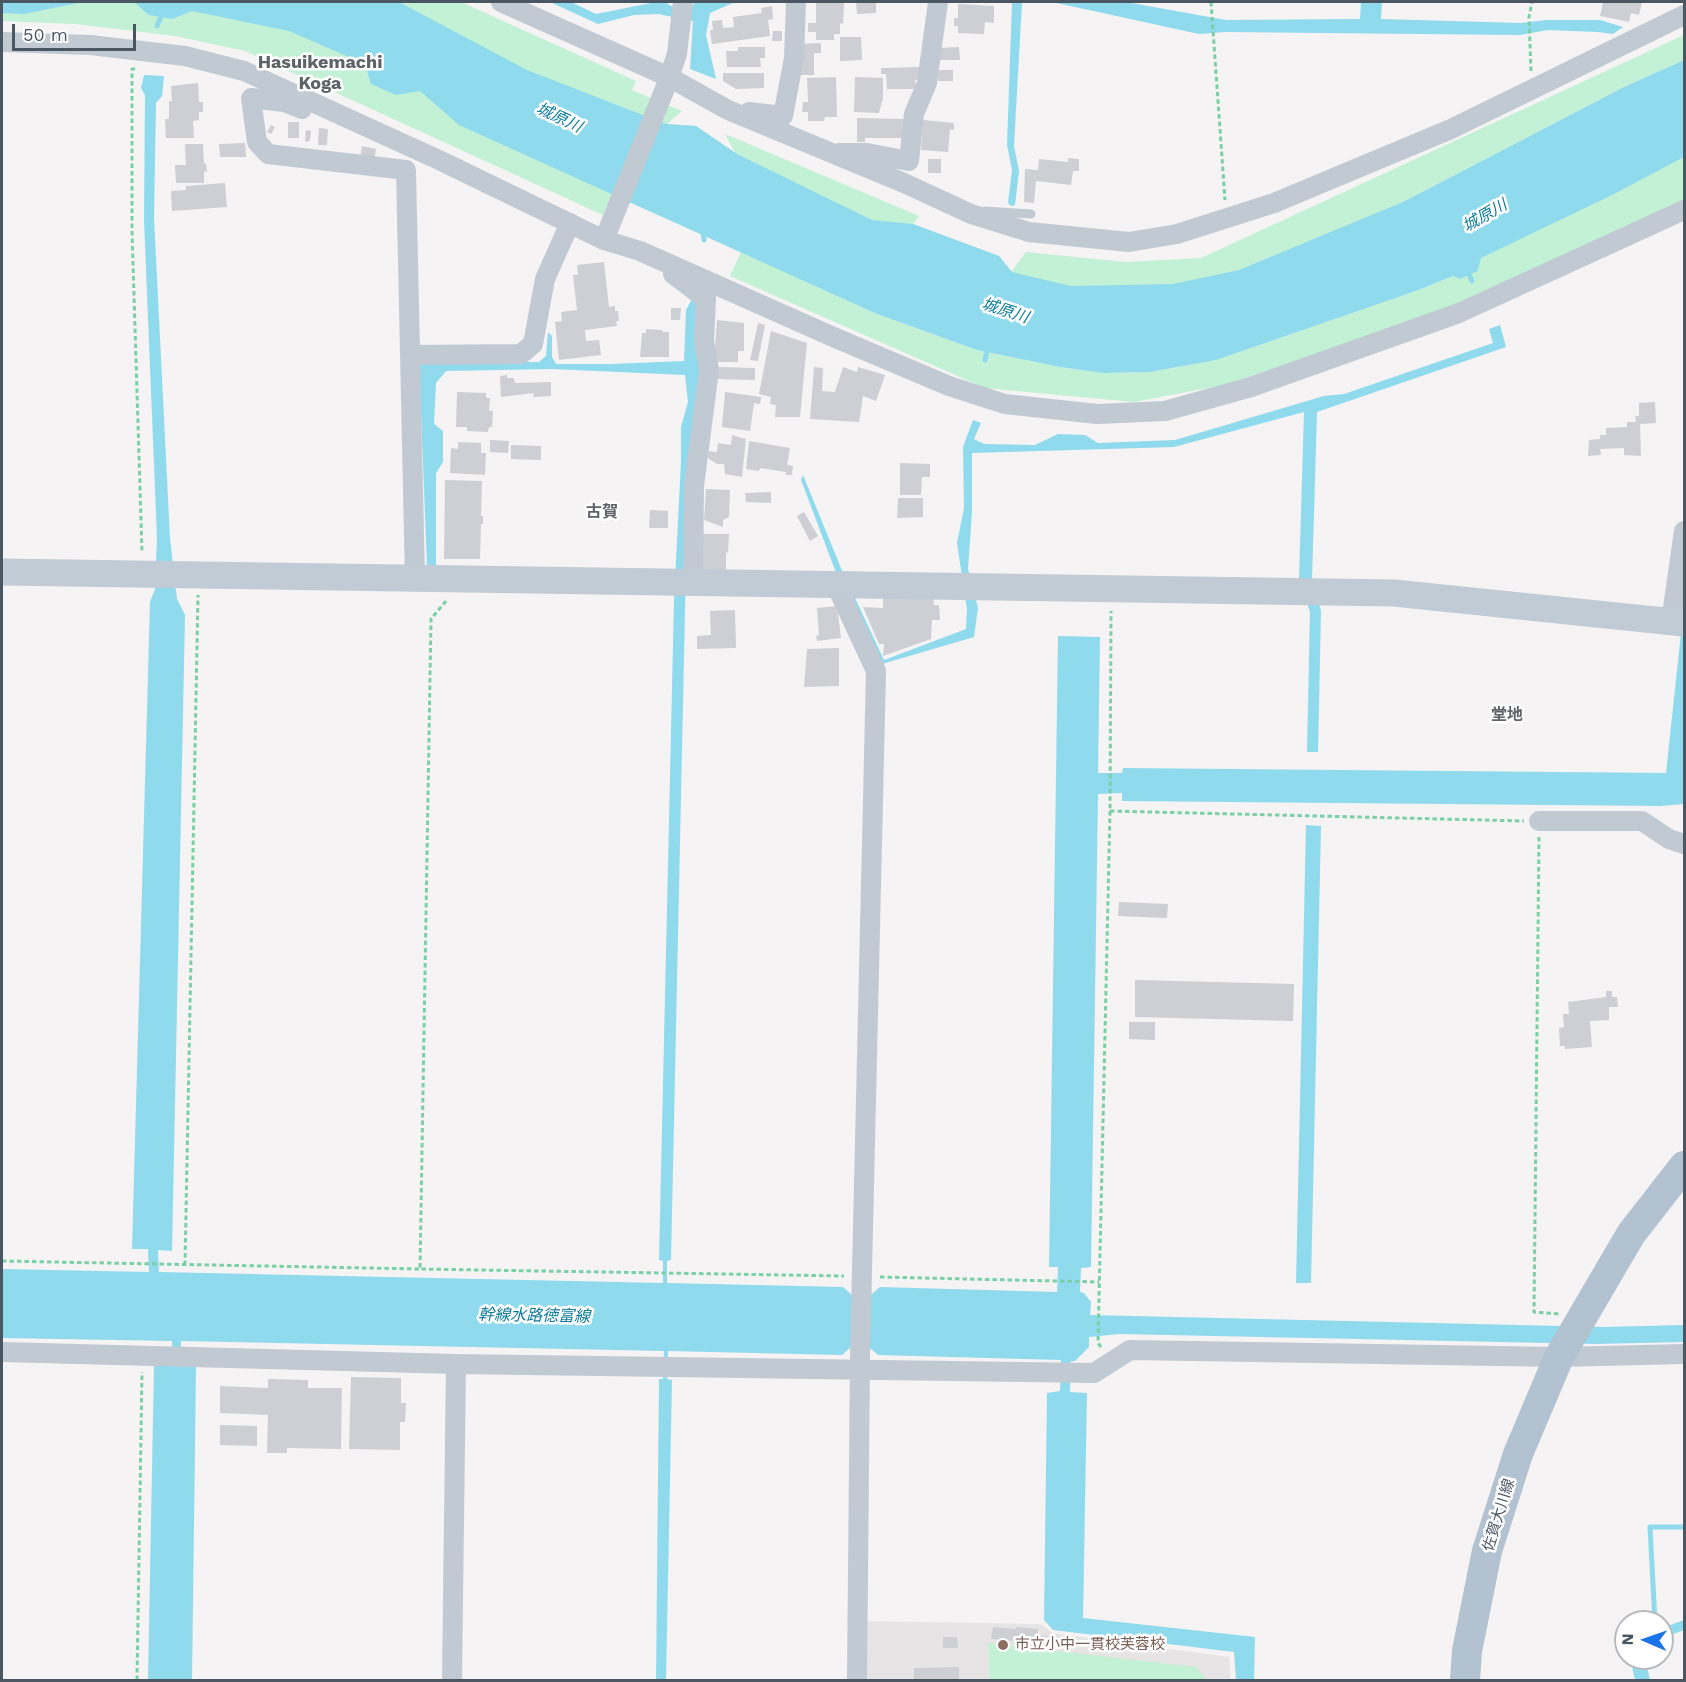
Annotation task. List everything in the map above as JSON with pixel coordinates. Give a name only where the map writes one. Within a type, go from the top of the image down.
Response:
[{"type":"main road","points":[[1581,1321],[1630,1234],[1684,1166]]},
{"type":"main road","name":"佐賀大川線","points":[[1465,1680],[1467,1652],[1487,1551],[1518,1454],[1559,1357],[1581,1321]]},
{"type":"street","points":[[501,2],[728,110],[904,183],[971,214],[1029,232],[1129,242],[1176,234],[1274,203],[1450,129],[1684,15]]},
{"type":"street","points":[[728,110],[783,116],[794,58],[796,2]]},
{"type":"street","points":[[833,154],[867,153],[909,161],[914,114],[927,83],[938,2]]},
{"type":"street","points":[[605,235],[668,82],[677,54],[682,9]]},
{"type":"street","points":[[2,42],[90,45],[185,56],[244,71],[570,223],[605,235],[938,381],[1005,404],[1097,414],[1165,411],[1251,387],[1459,313],[1684,210]]},
{"type":"street","points":[[336,113],[314,113],[284,102],[251,98],[257,142],[268,154],[406,170],[415,579]]},
{"type":"street","points":[[410,355],[521,354],[533,344],[545,279],[570,223]]},
{"type":"street","points":[[640,251],[650,263],[679,277],[706,299],[704,341],[709,370],[682,583]]},
{"type":"street","points":[[2,572],[1394,593],[1678,622],[1684,531]]},
{"type":"street","points":[[842,585],[876,671],[860,1363],[857,1680]]},
{"type":"street","points":[[1539,821],[1642,821],[1669,839],[1684,844]]},
{"type":"street","points":[[2,1352],[456,1364],[860,1363],[1066,1373],[1094,1373],[1130,1350],[1559,1357],[1684,1354]]},
{"type":"street","points":[[452,1680],[456,1364]]},
{"type":"lane","points":[[971,214],[988,211],[1031,214]]},
{"type":"path","points":[[1210,2],[1224,200]]},
{"type":"path","points":[[1529,38],[1532,2]]},
{"type":"path","points":[[142,69],[132,69],[132,231],[168,575],[185,1265]]},
{"type":"path","points":[[420,1269],[431,619],[451,596],[453,580]]},
{"type":"path","points":[[1098,1343],[1110,811],[1112,588]]},
{"type":"path","points":[[1110,811],[1539,821],[1534,1312],[1561,1314],[1581,1321]]},
{"type":"path","points":[[2,1261],[420,1269],[862,1283],[1099,1282]]},
{"type":"path","points":[[137,1680],[142,1355]]},
{"type":"shaded area","name":"市立小中一貫校芙蓉校","points":[[865,1621],[1041,1624],[1053,1633],[1229,1657],[1231,1680],[866,1680]]},
{"type":"green space","points":[[2,2],[178,2],[293,18],[664,218],[612,194],[603,215],[245,51],[175,36],[75,24],[2,21]]},
{"type":"green space","points":[[383,2],[461,2],[636,81],[632,90],[682,111],[667,124],[696,126],[735,153],[725,134],[919,216],[913,224],[999,256],[1011,272],[1026,252],[1125,262],[1201,258],[1684,35],[1684,60],[1624,87],[1403,202],[1238,278],[1056,303],[556,94]]},
{"type":"green space","points":[[1684,133],[1684,200],[1665,211],[1452,307],[1229,384],[1134,402],[985,388],[730,276],[741,252],[877,314],[977,350],[1060,367],[1103,373],[1150,372],[1216,360],[1453,276],[1460,279],[1478,271],[1481,258]]},
{"type":"green space","points":[[988,1643],[1196,1667],[1207,1680],[990,1680]]},
{"type":"water","name":"城原川","points":[[2,2],[399,2],[527,70],[666,124],[696,126],[737,154],[872,220],[913,224],[999,256],[1012,272],[1071,286],[1173,284],[1239,270],[1403,202],[1624,87],[1684,60],[1684,157],[1612,195],[1481,258],[1478,271],[1460,279],[1453,276],[1216,360],[1150,372],[1103,373],[1060,367],[977,350],[877,314],[459,125],[420,91],[396,95],[371,84],[365,64],[289,31],[192,11],[172,19],[149,15],[135,3],[78,3],[24,14],[2,13]]},
{"type":"water","points":[[550,2],[571,2],[596,14],[656,2],[665,2],[671,6],[692,7],[695,2],[735,2],[710,13],[706,35],[716,79],[690,69],[693,21],[658,14],[634,15],[598,24]]},
{"type":"water","points":[[1012,2],[1022,2],[1014,146],[1019,171],[1015,205],[1011,206],[1008,203],[1012,170],[1007,145]]},
{"type":"water","points":[[1052,2],[1126,2],[1226,20],[1360,19],[1361,2],[1382,2],[1381,19],[1521,23],[1546,20],[1600,20],[1623,27],[1613,34],[1548,30],[1520,35],[1225,32],[1199,34]]},
{"type":"water","name":"幹線水路徳富線","points":[[144,75],[164,76],[162,96],[156,103],[154,218],[170,538],[177,599],[185,615],[172,1251],[158,1250],[159,1272],[663,1283],[663,1261],[659,1260],[674,600],[681,427],[688,402],[685,375],[552,369],[446,371],[436,383],[434,424],[443,431],[443,462],[436,473],[436,566],[427,565],[419,362],[539,362],[546,356],[548,332],[552,336],[552,357],[556,364],[684,361],[686,310],[693,297],[701,304],[701,367],[688,471],[671,1260],[667,1261],[667,1283],[843,1287],[852,1295],[872,1294],[880,1287],[1057,1292],[1058,1267],[1049,1267],[1058,636],[1100,637],[1098,773],[1122,773],[1123,768],[1666,773],[1684,605],[1684,804],[1661,806],[1122,801],[1122,793],[1098,794],[1091,1267],[1081,1268],[1080,1292],[1084,1293],[1091,1302],[1090,1315],[1603,1327],[1684,1325],[1684,1342],[1596,1344],[1119,1334],[1089,1337],[1089,1347],[1075,1361],[1071,1361],[1070,1392],[1087,1393],[1083,1618],[1255,1637],[1254,1680],[1236,1680],[1234,1652],[1053,1630],[1044,1620],[1047,1393],[1060,1391],[1061,1360],[878,1355],[871,1349],[850,1348],[842,1355],[668,1351],[667,1379],[672,1380],[666,1680],[656,1680],[659,1379],[663,1379],[664,1351],[181,1341],[181,1366],[196,1367],[192,1680],[148,1680],[154,1365],[172,1366],[172,1341],[2,1338],[2,1269],[149,1272],[148,1249],[132,1249],[150,602],[155,589],[157,538],[144,220],[145,95],[141,88]]},
{"type":"water","points":[[1500,325],[1506,347],[1317,412],[1312,579],[1321,611],[1318,752],[1307,752],[1310,612],[1299,579],[1304,412],[1174,447],[972,453],[972,511],[968,569],[978,608],[974,637],[882,664],[835,570],[801,480],[803,475],[841,568],[884,660],[966,629],[967,609],[957,543],[964,508],[963,447],[973,420],[981,423],[974,439],[984,444],[1035,445],[1058,434],[1085,435],[1098,443],[1175,440],[1324,396],[1344,394],[1493,343],[1489,329]]},
{"type":"water","points":[[1306,825],[1321,826],[1311,1283],[1296,1283]]},
{"type":"water","points":[[1684,1620],[1684,1630],[1674,1634],[1674,1624]]},
{"type":"water","points":[[1633,1670],[1648,1670],[1650,1680],[1635,1680]]},
{"type":"building","points":[[816,2],[844,2],[843,24],[840,23],[840,34],[834,34],[834,40],[816,40],[816,32],[808,32],[808,23],[816,23]]},
{"type":"building","points":[[856,2],[876,2],[876,13],[857,14]]},
{"type":"building","points":[[1603,2],[1642,2],[1639,15],[1631,13],[1629,22],[1600,16]]},
{"type":"building","points":[[958,4],[994,6],[994,23],[985,22],[984,34],[958,33],[958,26],[954,26],[954,18],[958,18]]},
{"type":"building","points":[[772,6],[773,19],[768,20],[770,36],[712,44],[710,30],[713,30],[712,21],[722,20],[723,28],[734,27],[733,17],[762,13],[761,8]]},
{"type":"building","points":[[773,31],[782,31],[782,41],[772,41]]},
{"type":"building","points":[[840,37],[861,37],[862,60],[840,61]]},
{"type":"building","points":[[821,43],[821,53],[814,53],[814,75],[800,75],[799,44]]},
{"type":"building","points":[[738,47],[765,47],[765,58],[760,58],[761,67],[727,67],[726,51],[738,51]]},
{"type":"building","points":[[959,47],[960,60],[940,60],[940,48]]},
{"type":"building","points":[[919,67],[920,80],[915,80],[916,89],[887,89],[886,74],[881,74],[881,68]]},
{"type":"building","points":[[938,70],[953,70],[953,81],[938,81]]},
{"type":"building","points":[[723,73],[764,73],[764,88],[736,89],[723,81]]},
{"type":"building","points":[[836,77],[837,117],[825,117],[824,121],[808,121],[808,112],[802,112],[803,102],[808,102],[807,78]]},
{"type":"building","points":[[855,77],[883,78],[883,98],[879,113],[854,112]]},
{"type":"building","points":[[198,83],[199,102],[203,102],[203,112],[199,112],[199,120],[193,121],[194,138],[166,138],[165,119],[169,119],[169,101],[172,101],[171,86]]},
{"type":"building","points":[[857,118],[904,119],[904,138],[865,138],[865,142],[857,142]]},
{"type":"building","points":[[923,120],[954,123],[954,130],[950,129],[948,152],[921,150]]},
{"type":"building","points":[[288,122],[299,122],[299,138],[288,138]]},
{"type":"building","points":[[271,125],[275,127],[271,134],[267,132]]},
{"type":"building","points":[[319,128],[328,129],[327,145],[318,145]]},
{"type":"building","points":[[306,130],[311,131],[310,141],[305,142]]},
{"type":"building","points":[[245,143],[246,157],[220,157],[219,144]]},
{"type":"building","points":[[185,144],[203,144],[204,164],[206,163],[207,172],[204,171],[204,183],[176,183],[175,165],[186,165]]},
{"type":"building","points":[[362,146],[376,149],[374,161],[360,158]]},
{"type":"building","points":[[1068,158],[1079,159],[1079,171],[1073,171],[1071,185],[1036,181],[1034,203],[1024,202],[1025,169],[1038,170],[1039,159],[1068,162]]},
{"type":"building","points":[[928,159],[941,159],[941,173],[928,173]]},
{"type":"building","points":[[225,183],[227,207],[172,211],[171,191],[186,190],[186,186]]},
{"type":"building","points":[[604,262],[609,307],[615,306],[615,311],[618,311],[617,326],[585,330],[586,341],[599,340],[601,355],[559,360],[555,322],[562,321],[561,312],[577,310],[573,275],[578,275],[577,265]]},
{"type":"building","points":[[671,308],[681,308],[680,320],[671,320]]},
{"type":"building","points":[[717,320],[744,323],[744,351],[738,351],[738,362],[714,362]]},
{"type":"building","points":[[758,323],[765,325],[758,361],[750,360]]},
{"type":"building","points":[[646,329],[669,332],[669,357],[640,357],[642,333],[646,333]]},
{"type":"building","points":[[771,331],[807,343],[800,417],[775,417],[776,405],[770,404],[771,397],[759,394]]},
{"type":"building","points":[[717,367],[755,368],[755,380],[715,379]]},
{"type":"building","points":[[814,367],[823,368],[822,391],[835,392],[843,367],[857,372],[858,367],[885,375],[876,401],[863,396],[859,422],[810,419]]},
{"type":"building","points":[[507,375],[507,378],[514,378],[515,383],[551,382],[551,396],[533,397],[534,393],[501,397],[500,376]]},
{"type":"building","points":[[457,392],[486,393],[486,398],[490,398],[489,411],[493,411],[492,427],[489,427],[488,432],[467,431],[467,427],[456,427]]},
{"type":"building","points":[[725,392],[761,397],[760,404],[754,403],[750,431],[722,427]]},
{"type":"building","points":[[1655,402],[1656,423],[1640,424],[1641,456],[1624,455],[1624,448],[1600,449],[1601,455],[1588,456],[1589,440],[1600,439],[1600,435],[1606,435],[1606,428],[1627,427],[1627,422],[1636,422],[1635,416],[1639,416],[1639,403]]},
{"type":"building","points":[[732,435],[746,439],[742,477],[725,474],[724,464],[717,464],[708,458],[708,451],[717,452],[718,443],[731,445]]},
{"type":"building","points":[[490,440],[509,441],[508,453],[490,452]]},
{"type":"building","points":[[749,441],[790,448],[787,465],[793,466],[792,475],[760,468],[759,471],[746,469]]},
{"type":"building","points":[[458,442],[481,443],[481,453],[486,453],[485,475],[450,473],[451,448],[458,449]]},
{"type":"building","points":[[511,445],[541,446],[541,460],[511,459]]},
{"type":"building","points":[[900,463],[930,464],[930,477],[922,477],[921,495],[900,495]]},
{"type":"building","points":[[445,480],[482,481],[481,516],[483,516],[483,524],[481,524],[480,559],[444,559]]},
{"type":"building","points":[[706,489],[730,490],[729,517],[723,520],[723,527],[704,520]]},
{"type":"building","points":[[771,492],[771,503],[746,502],[745,493]]},
{"type":"building","points":[[898,498],[923,498],[923,517],[897,518]]},
{"type":"building","points":[[650,510],[668,511],[668,528],[649,528]]},
{"type":"building","points":[[804,512],[818,536],[810,541],[797,516]]},
{"type":"building","points":[[701,534],[729,534],[726,573],[702,573]]},
{"type":"building","points":[[883,598],[933,598],[934,605],[939,605],[940,620],[932,620],[931,639],[883,656],[884,644],[879,644],[863,607],[883,608]]},
{"type":"building","points":[[837,606],[841,638],[817,641],[816,636],[819,635],[817,608]]},
{"type":"building","points":[[735,610],[736,648],[697,649],[697,636],[711,635],[710,611]]},
{"type":"building","points":[[839,648],[839,686],[804,687],[807,649]]},
{"type":"building","points":[[1119,902],[1168,904],[1167,918],[1118,916]]},
{"type":"building","points":[[1135,980],[1294,984],[1293,1021],[1135,1017]]},
{"type":"building","points":[[1606,991],[1612,991],[1612,997],[1617,997],[1618,1007],[1609,1007],[1609,1020],[1590,1021],[1592,1047],[1565,1049],[1565,1046],[1560,1046],[1559,1028],[1564,1027],[1563,1014],[1569,1014],[1568,1002],[1606,997]]},
{"type":"building","points":[[1129,1022],[1155,1022],[1155,1040],[1129,1039]]},
{"type":"building","points":[[351,1377],[401,1378],[401,1403],[406,1403],[405,1422],[400,1422],[400,1450],[349,1449]]},
{"type":"building","points":[[268,1379],[308,1380],[308,1388],[342,1388],[341,1449],[287,1448],[287,1453],[267,1453],[268,1415],[220,1413],[220,1386],[268,1388]]},
{"type":"building","points":[[220,1425],[257,1426],[257,1446],[220,1445]]},
{"type":"building","points":[[993,1627],[1038,1629],[1037,1635],[1060,1637],[1059,1645],[991,1639]]},
{"type":"building","points":[[943,1637],[957,1637],[958,1648],[943,1648]]},
{"type":"building","points":[[959,1667],[959,1680],[914,1680],[914,1668]]},
{"type":"waterway","points":[[157,26],[167,2]]},
{"type":"waterway","points":[[703,229],[704,240]]},
{"type":"waterway","points":[[1467,269],[1472,281]]},
{"type":"waterway","points":[[985,360],[988,347]]},
{"type":"waterway","points":[[1654,1610],[1650,1527],[1684,1527]]},
{"type":"place","name":"市立小中一貫校芙蓉校","points":[[1003,1645]]},
{"type":"district","name":"Hasuikemachi Koga","points":[[320,73]]},
{"type":"district","name":"古賀","points":[[602,512]]},
{"type":"district","name":"堂地","points":[[1507,715]]}]
